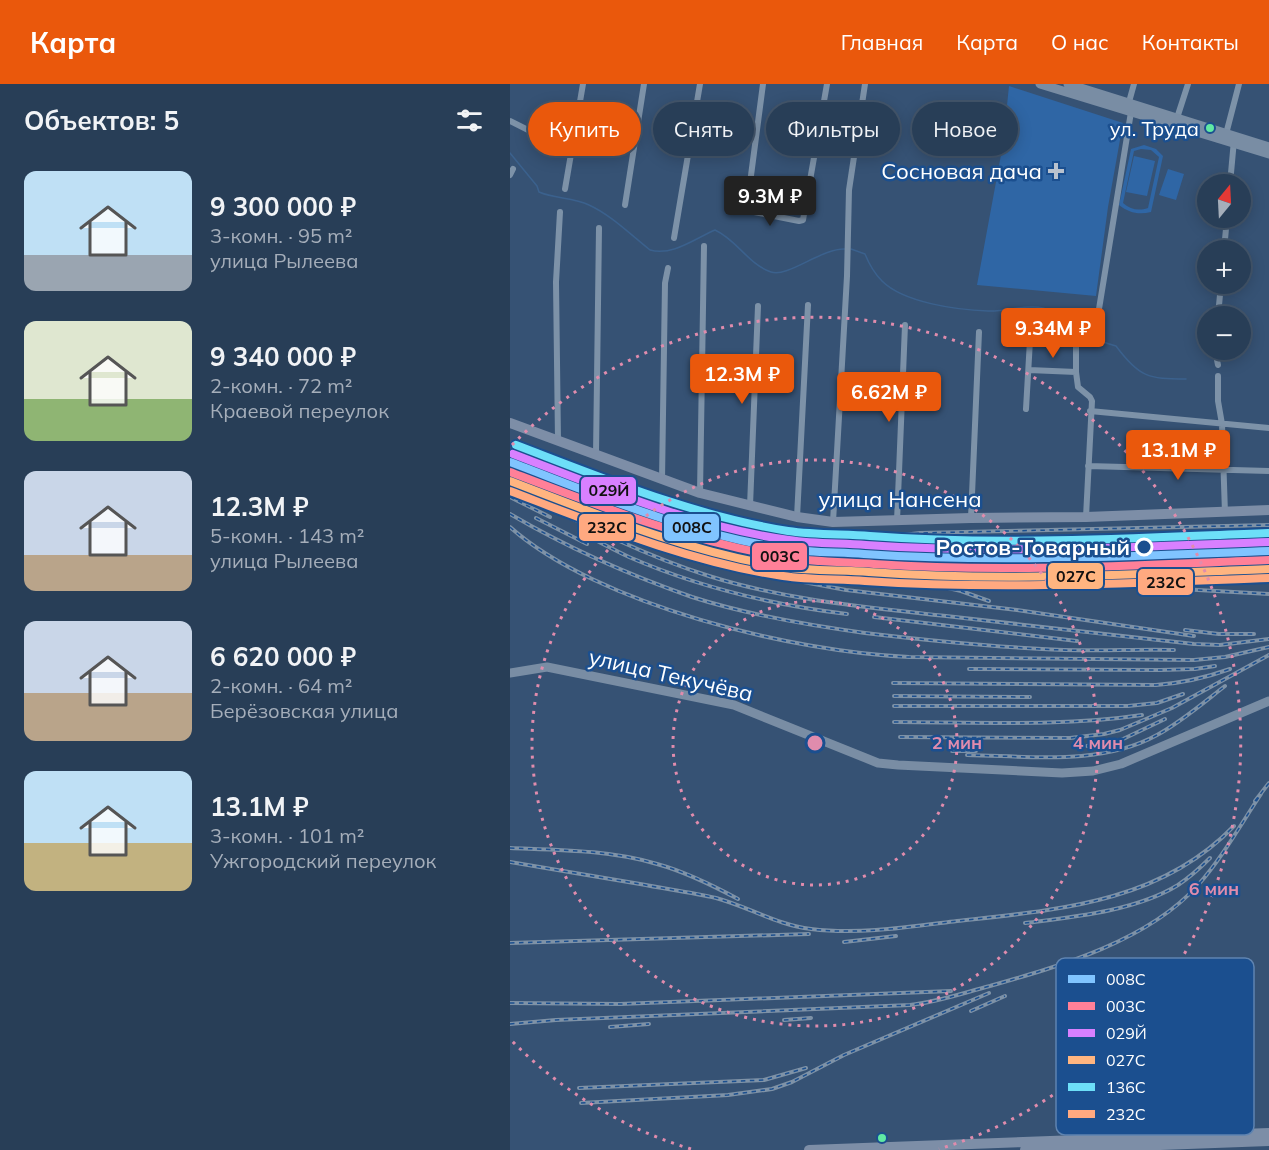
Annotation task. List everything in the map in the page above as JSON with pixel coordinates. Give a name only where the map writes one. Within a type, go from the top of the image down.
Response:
[{"type":"main road","points":[[1040,84],[1177,118],[1269,154]]},
{"type":"main road","points":[[1068,84],[1085,86],[1130,107],[1231,138],[1269,147]]},
{"type":"main road","name":"улица Нансена","points":[[510,423],[700,493],[797,517],[833,522],[971,518],[1086,518],[1269,510]]},
{"type":"main road","name":"улица Текучёва","points":[[510,673],[547,667],[734,705],[878,763],[1062,774],[1093,771],[1121,764],[1269,701]]},
{"type":"main road","points":[[1254,1134],[1269,1133]]},
{"type":"main road","points":[[808,1150],[1215,1135]]},
{"type":"main road","points":[[1025,1150],[1269,1141]]},
{"type":"street","points":[[565,189],[583,84]]},
{"type":"street","points":[[625,205],[644,84]]},
{"type":"street","points":[[697,102],[700,84]]},
{"type":"street","points":[[754,136],[763,84]]},
{"type":"street","points":[[752,156],[747,206],[749,211],[802,220],[827,84]]},
{"type":"street","points":[[833,522],[847,276],[849,190],[865,84]]},
{"type":"street","points":[[1099,309],[1134,84]]},
{"type":"street","points":[[1177,118],[1188,84]]},
{"type":"street","points":[[1230,174],[1231,138],[1239,84]]},
{"type":"street","points":[[510,121],[528,130]]},
{"type":"street","points":[[674,238],[687,156]]},
{"type":"street","points":[[558,441],[556,282],[560,212]]},
{"type":"street","points":[[596,455],[599,228]]},
{"type":"street","points":[[700,493],[704,246]]},
{"type":"street","points":[[662,480],[665,283],[668,268]]},
{"type":"street","points":[[797,517],[808,305]]},
{"type":"street","points":[[750,506],[758,306]]},
{"type":"street","points":[[1026,409],[1031,323]]},
{"type":"street","points":[[897,521],[905,325]]},
{"type":"street","points":[[971,518],[979,332]]},
{"type":"street","points":[[1076,333],[1078,387],[1092,401],[1086,518]]},
{"type":"street","points":[[1217,360],[1218,364]]},
{"type":"street","points":[[1029,370],[1076,372]]},
{"type":"street","points":[[1218,376],[1225,513]]},
{"type":"street","points":[[1090,411],[1269,428]]},
{"type":"street","points":[[1088,466],[1269,471]]},
{"type":"shaded area","name":"Сосновая дача","points":[[1009,86],[1123,123],[1108,207],[1096,296],[977,285],[1001,156],[1018,156],[1018,102],[1007,102]]},
{"type":"shaded area","points":[[1144,145],[1156,149],[1163,156],[1151,212],[1134,213],[1119,205],[1131,149]],"holes":[[[1151,150],[1159,157],[1148,208],[1138,210],[1123,203],[1134,151]]]},
{"type":"shaded area","points":[[1134,156],[1155,161],[1147,196],[1126,192]]},
{"type":"shaded area","points":[[1168,169],[1184,174],[1176,200],[1159,195]]},
{"type":"waterway","points":[[510,153],[537,186],[539,192],[583,202],[597,209],[650,250],[675,249],[715,230],[723,234],[763,268],[778,273],[827,253],[846,249]]},
{"type":"waterway","points":[[851,249],[865,254],[882,281],[904,295],[932,304],[962,309],[995,311],[1029,307],[1043,308],[1061,315],[1090,336],[1116,346],[1131,364],[1145,374],[1153,377],[1186,379]]},
{"type":"railway","points":[[510,473],[658,541],[772,576],[846,590],[1017,610],[1194,636]]},
{"type":"railway","points":[[540,478],[693,532],[756,548],[850,562],[943,565],[1269,556]]},
{"type":"railway","points":[[510,487],[608,536],[683,567],[738,584],[796,597],[856,606],[1194,644],[1220,645],[1269,639]]},
{"type":"railway","points":[[638,488],[668,505]]},
{"type":"railway","points":[[597,490],[718,525],[788,538],[861,540],[920,533],[1269,525]]},
{"type":"railway","points":[[510,497],[550,517]]},
{"type":"railway","points":[[510,514],[576,549],[645,580],[692,597],[778,619],[865,633],[998,646],[1075,650],[1174,650]]},
{"type":"railway","points":[[536,518],[587,544]]},
{"type":"railway","points":[[510,527],[548,555],[593,580],[644,601],[699,619],[810,646],[909,657],[1194,660],[1225,657],[1269,647]]},
{"type":"railway","points":[[579,532],[655,568],[709,586],[791,606],[847,614]]},
{"type":"railway","points":[[876,545],[1055,544],[1269,538]]},
{"type":"railway","points":[[755,556],[817,569],[847,572]]},
{"type":"railway","points":[[912,575],[954,572]]},
{"type":"railway","points":[[836,577],[927,583],[989,601]]},
{"type":"railway","points":[[1180,589],[1269,594]]},
{"type":"railway","points":[[874,617],[1077,641]]},
{"type":"railway","points":[[1185,630],[1219,634],[1254,634]]},
{"type":"railway","points":[[900,737],[1070,738],[1104,734],[1120,730],[1172,708],[1269,655]]},
{"type":"railway","points":[[969,669],[1160,670],[1215,666]]},
{"type":"railway","points":[[893,683],[1156,685],[1194,680],[1230,669]]},
{"type":"railway","points":[[967,755],[1064,757],[1089,755],[1135,745],[1166,730],[1225,686]]},
{"type":"railway","points":[[894,706],[1128,706],[1157,703],[1183,694]]},
{"type":"railway","points":[[894,696],[1030,697]]},
{"type":"railway","points":[[894,722],[1050,722],[1142,715]]},
{"type":"railway","points":[[1087,746],[1121,740],[1165,719]]},
{"type":"railway","points":[[952,751],[976,751]]},
{"type":"railway","points":[[1255,801],[1269,783]]},
{"type":"railway","points":[[1078,958],[1129,936],[1178,905],[1215,864],[1261,794]]},
{"type":"railway","points":[[510,862],[707,896],[799,927],[829,931],[866,931],[1032,912],[1105,898],[1140,887],[1174,872],[1205,852],[1234,826]]},
{"type":"railway","points":[[510,848],[584,852],[639,859],[689,875],[738,899]]},
{"type":"railway","points":[[1025,923],[1104,912],[1143,901],[1178,885],[1210,858]]},
{"type":"railway","points":[[510,943],[809,934]]},
{"type":"railway","points":[[844,942],[896,936]]},
{"type":"railway","points":[[510,1024],[556,1020],[910,1005],[950,997],[1056,966]]},
{"type":"railway","points":[[510,1003],[620,1004],[951,991]]},
{"type":"railway","points":[[581,1103],[728,1095],[772,1089],[792,1082],[844,1055],[989,993]]},
{"type":"railway","points":[[971,1011],[1005,996]]},
{"type":"railway","points":[[784,1020],[811,1018]]},
{"type":"railway","points":[[610,1027],[649,1024]]},
{"type":"railway","points":[[579,1088],[764,1080],[806,1068]]},
{"type":"transit line","name":"136С","points":[[516,445],[684,506],[788,531],[920,539],[1019,541],[1268,533]]},
{"type":"transit line","name":"029Й","points":[[513,454],[614,493],[683,516],[754,534],[799,541],[967,549],[1117,548],[1269,542]]},
{"type":"transit line","name":"008С","points":[[510,462],[612,501],[681,524],[751,543],[797,550],[965,558],[1117,557],[1269,551]]},
{"type":"transit line","name":"003С","points":[[510,472],[610,510],[678,532],[713,542],[794,559],[972,568],[1269,560]]},
{"type":"transit line","name":"027С","points":[[510,481],[678,542],[783,567],[919,575],[1019,577],[1269,569]]},
{"type":"transit line","name":"232C","points":[[510,491],[679,552],[748,570],[793,577],[966,585],[1117,584],[1269,578]]},
{"type":"place","name":"ул. Труда","points":[[1210,128]]},
{"type":"place","name":"Сосновая дача","points":[[1056,171]]},
{"type":"place","name":"Ростов-Товарный","points":[[1144,547]]}]
